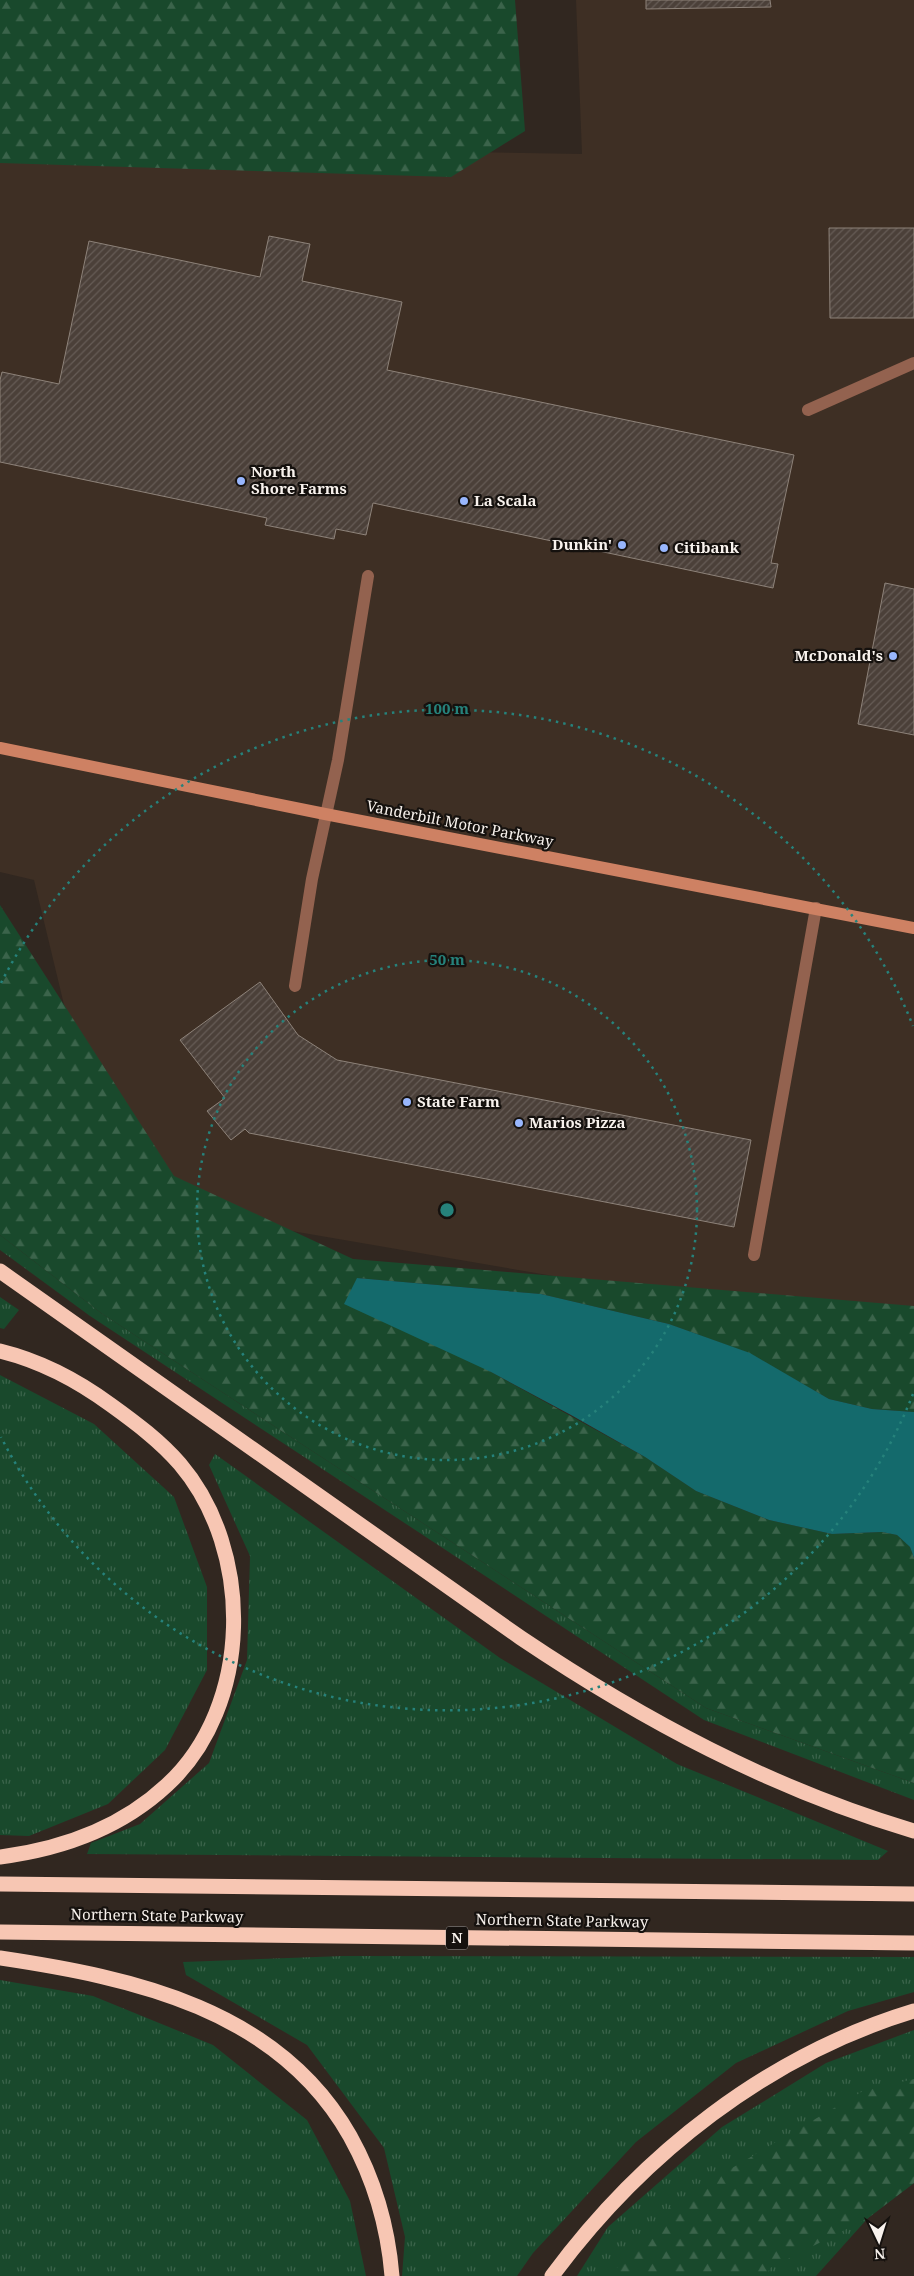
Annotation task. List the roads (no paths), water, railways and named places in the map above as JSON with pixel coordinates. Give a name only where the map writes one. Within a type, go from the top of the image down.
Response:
[{"type":"highway","points":[[0,1271],[520,1638],[604,1693],[700,1746],[756,1772],[834,1805],[914,1831]]},
{"type":"highway","points":[[0,1351],[40,1363],[93,1392],[140,1425],[181,1466],[210,1514],[221,1541],[230,1570],[234,1620],[228,1672],[212,1722],[201,1744],[168,1784],[139,1808],[96,1832],[35,1851],[0,1857]]},
{"type":"highway","name":"Northern State Parkway","points":[[0,1884],[914,1894]]},
{"type":"highway","name":"Northern State Parkway","points":[[0,1932],[914,1943]]},
{"type":"highway","points":[[0,1958],[76,1970],[154,1990],[234,2024],[267,2043],[298,2068],[322,2094],[361,2156],[374,2188],[390,2253],[392,2276]]},
{"type":"highway","points":[[552,2276],[616,2198],[641,2174],[731,2100],[793,2061],[865,2029],[914,2011]]},
{"type":"main road","name":"Vanderbilt Motor Parkway","points":[[0,748],[325,814],[914,928]]},
{"type":"lane","points":[[808,410],[914,363]]},
{"type":"lane","points":[[294,986],[312,879],[338,760],[368,576]]},
{"type":"lane","points":[[754,1255],[816,908]]},
{"type":"water","points":[[357,1278],[541,1294],[669,1324],[750,1353],[829,1399],[872,1409],[914,1412],[914,1558],[910,1547],[897,1535],[882,1532],[832,1534],[769,1520],[696,1491],[645,1457],[491,1372],[344,1304]]},
{"type":"place","name":"North Shore Farms","points":[[241,481]]},
{"type":"place","name":"La Scala","points":[[464,501]]},
{"type":"place","name":"Dunkin'","points":[[622,545]]},
{"type":"place","name":"Citibank","points":[[664,548]]},
{"type":"place","name":"McDonald's","points":[[893,656]]},
{"type":"place","name":"State Farm","points":[[407,1102]]},
{"type":"place","name":"Marios Pizza","points":[[519,1123]]}]
